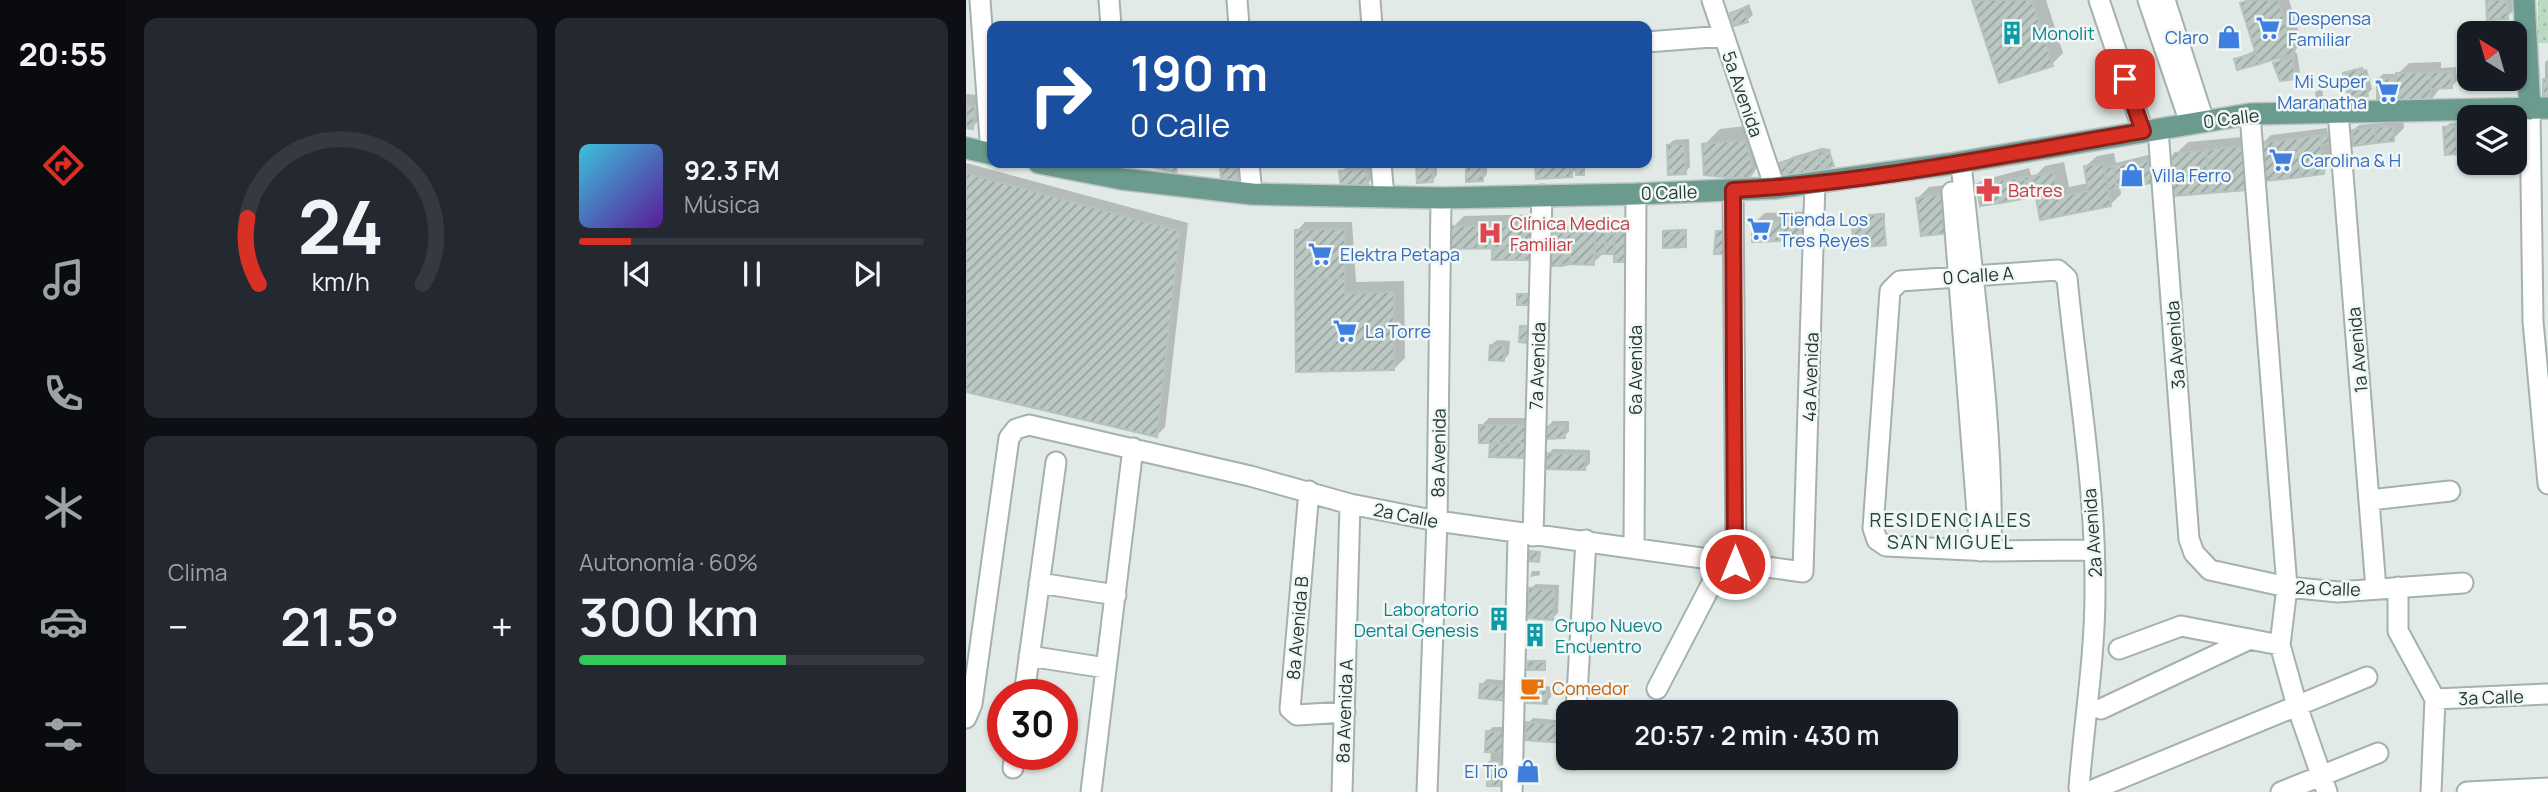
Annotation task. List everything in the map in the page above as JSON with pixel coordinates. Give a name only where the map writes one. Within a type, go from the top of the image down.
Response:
[{"type":"main road","points":[[2524,0],[2539,109]]},
{"type":"main road","name":"0 Calle","points":[[1090,168],[1252,194],[1441,198],[1636,194],[1775,188],[1955,163],[2250,114],[2539,109]]},
{"type":"main road","points":[[966,148],[987,152]]},
{"type":"street","points":[[980,0],[987,97]]},
{"type":"street","points":[[1109,0],[1111,21]]},
{"type":"street","points":[[1237,0],[1239,21]]},
{"type":"street","points":[[1370,0],[1372,21]]},
{"type":"street","name":"5a Avenida","points":[[1712,0],[1775,188]]},
{"type":"street","name":"3a Avenida","points":[[2099,0],[2150,130],[2189,539],[2198,560]]},
{"type":"street","points":[[2148,0],[2197,122]]},
{"type":"street","points":[[2165,0],[2197,122]]},
{"type":"street","points":[[1652,42],[1724,36]]},
{"type":"street","points":[[2539,109],[2540,321],[2548,484]]},
{"type":"street","name":"1a Avenida","points":[[2338,111],[2376,589]]},
{"type":"street","points":[[2250,114],[2287,587],[2280,645],[2297,706],[2324,784]]},
{"type":"street","points":[[1955,163],[1977,410],[1992,503],[1985,551],[2094,550]]},
{"type":"street","points":[[1249,168],[1252,194]]},
{"type":"street","points":[[1381,168],[1384,197]]},
{"type":"street","name":"4a Avenida","points":[[1803,572],[1815,182]]},
{"type":"street","points":[[1657,689],[1711,585],[1728,563],[1733,190]]},
{"type":"street","name":"6a Avenida","points":[[1634,547],[1636,194]]},
{"type":"street","name":"7a Avenida","points":[[1512,792],[1542,195]]},
{"type":"street","name":"8a Avenida","points":[[1427,792],[1437,522],[1441,198]]},
{"type":"street","name":"0 Calle A","points":[[1985,551],[1886,546],[1877,540],[1873,528],[1889,290],[1900,281],[1966,276],[2058,270],[2067,278]]},
{"type":"street","name":"2a Avenida","points":[[2067,278],[2094,550],[2095,593],[2087,789],[2297,706]]},
{"type":"street","name":"2a Calle","points":[[966,718],[972,704],[1009,438],[1016,429],[1028,425],[1309,491],[1350,504],[1437,522],[1525,535],[1586,540],[1803,572]]},
{"type":"street","points":[[1091,792],[1133,448]]},
{"type":"street","points":[[1026,679],[1056,462]]},
{"type":"street","name":"8a Avenida B","points":[[1309,491],[1290,709],[1297,715],[1345,712]]},
{"type":"street","points":[[2370,500],[2450,491]]},
{"type":"street","name":"8a Avenida A","points":[[1342,792],[1350,504]]},
{"type":"street","points":[[1577,700],[1586,540]]},
{"type":"street","name":"2a Calle","points":[[2198,560],[2210,570],[2287,587],[2338,592],[2463,583]]},
{"type":"street","points":[[1039,583],[1116,595]]},
{"type":"street","points":[[2398,587],[2398,631],[2435,699],[2431,792]]},
{"type":"street","points":[[2119,649],[2181,626],[2280,645]]},
{"type":"street","points":[[2101,709],[2250,639]]},
{"type":"street","points":[[1029,656],[1106,668]]},
{"type":"street","points":[[2297,706],[2367,677]]},
{"type":"street","name":"3a Calle","points":[[2435,699],[2548,694]]},
{"type":"street","points":[[2281,792],[2324,784],[2378,753]]},
{"type":"street","points":[[2467,792],[2548,788]]},
{"type":"green space","points":[[2538,0],[2548,0],[2548,43],[2538,43]]},
{"type":"building","name":"Monolit","points":[[1972,0],[2032,0],[2053,66],[1999,83]]},
{"type":"building","name":"Despensa Familiar","points":[[2250,0],[2278,0],[2295,53],[2259,64],[2240,3]]},
{"type":"building","points":[[2486,0],[2507,0],[2508,19],[2487,20]]},
{"type":"building","points":[[1744,8],[1748,22],[1734,26],[1730,13]]},
{"type":"building","points":[[2256,53],[2259,64],[2237,70],[2234,59]]},
{"type":"building","points":[[2292,57],[2296,79],[2280,81],[2273,63]]},
{"type":"building","points":[[2362,68],[2368,96],[2349,100],[2343,73]]},
{"type":"building","points":[[2430,72],[2452,72],[2452,88],[2431,89]]},
{"type":"building","points":[[2430,72],[2431,102],[2397,103],[2396,73]]},
{"type":"building","name":"Mi Super Maranatha","points":[[2396,78],[2397,103],[2377,103],[2377,79]]},
{"type":"building","points":[[2543,79],[2548,79],[2548,95],[2543,96]]},
{"type":"building","points":[[966,106],[975,106],[973,129],[966,128]]},
{"type":"building","points":[[2393,126],[2394,141],[2376,143],[2375,127]]},
{"type":"building","points":[[2455,126],[2457,154],[2445,155],[2443,127]]},
{"type":"building","points":[[2375,127],[2376,143],[2353,146],[2352,130]]},
{"type":"building","points":[[2331,134],[2333,143],[2321,145],[2320,135]]},
{"type":"building","points":[[2320,135],[2324,174],[2301,177],[2297,138]]},
{"type":"building","name":"Carolina & H","points":[[2297,138],[2301,177],[2265,181],[2261,143]]},
{"type":"building","points":[[1745,140],[1754,171],[1748,179],[1704,175],[1702,144]]},
{"type":"building","points":[[1684,144],[1686,174],[1668,175],[1667,145]]},
{"type":"building","points":[[2244,146],[2247,190],[2210,193],[2206,150]]},
{"type":"building","points":[[1828,150],[1834,166],[1828,168],[1823,151]]},
{"type":"building","points":[[2206,150],[2210,193],[2173,196],[2170,160],[2175,153]]},
{"type":"building","points":[[1823,151],[1828,168],[1822,170],[1817,152]]},
{"type":"building","points":[[1817,152],[1822,170],[1805,175],[1800,157]]},
{"type":"building","points":[[1800,157],[1805,175],[1789,179],[1785,161]]},
{"type":"building","name":"Villa Ferro","points":[[2148,160],[2152,183],[2117,189],[2113,166]]},
{"type":"building","points":[[1785,161],[1789,179],[1782,176],[1779,163]]},
{"type":"building","points":[[2103,163],[2111,206],[2040,220],[2032,176],[2054,172],[2058,197],[2088,191],[2084,166]]},
{"type":"building","points":[[2113,166],[2117,189],[2108,191],[2104,168]]},
{"type":"building","points":[[1156,168],[1177,168],[1176,173]]},
{"type":"building","points":[[1220,168],[1237,168],[1238,182],[1221,182]]},
{"type":"building","points":[[1416,168],[1432,168],[1433,182],[1417,183]]},
{"type":"building","points":[[1466,168],[1482,168],[1483,181],[1466,182]]},
{"type":"building","points":[[1535,168],[1572,168],[1572,177],[1536,179]]},
{"type":"building","points":[[1576,168],[1584,168],[1584,175],[1576,175]]},
{"type":"building","points":[[1366,169],[1368,185],[1341,188],[1339,171]]},
{"type":"building","points":[[966,173],[1180,231],[1157,437],[966,392]]},
{"type":"building","points":[[2032,176],[2035,196],[2027,198],[2024,177]]},
{"type":"building","points":[[2024,177],[2027,198],[2022,199],[2019,178]]},
{"type":"building","points":[[2019,178],[2022,199],[2000,203],[1997,181]]},
{"type":"building","name":"Batres","points":[[1997,181],[2000,203],[1980,206],[1976,184]]},
{"type":"building","points":[[1945,194],[1950,233],[1921,236],[1916,198]]},
{"type":"building","points":[[1883,214],[1886,245],[1854,248],[1851,217]]},
{"type":"building","points":[[1809,221],[1810,240],[1752,242],[1752,223]]},
{"type":"building","points":[[1532,225],[1532,248],[1451,249],[1451,226]]},
{"type":"building","name":"Elektra Petapa","points":[[1345,229],[1345,278],[1295,279],[1295,230]]},
{"type":"building","points":[[1552,230],[1563,230],[1562,266],[1551,266]]},
{"type":"building","points":[[1563,230],[1572,230],[1570,264],[1562,266]]},
{"type":"building","points":[[1572,230],[1595,231],[1594,265],[1570,264]]},
{"type":"building","points":[[1686,230],[1686,247],[1663,248],[1663,231]]},
{"type":"building","points":[[1595,231],[1605,231],[1605,254],[1595,254]]},
{"type":"building","points":[[1605,231],[1614,231],[1614,254],[1605,254]]},
{"type":"building","points":[[1614,231],[1631,231],[1631,262],[1614,262]]},
{"type":"building","points":[[1716,231],[1727,231],[1726,254],[1714,254]]},
{"type":"building","points":[[1492,248],[1532,248],[1532,260],[1492,260]]},
{"type":"building","name":"La Torre","points":[[1345,278],[1345,293],[1394,292],[1394,370],[1296,372],[1295,279]]},
{"type":"building","points":[[1517,294],[1532,294],[1532,305],[1517,305]]},
{"type":"building","points":[[1520,326],[1531,326],[1530,343],[1519,342]]},
{"type":"building","points":[[1490,345],[1505,346],[1504,361],[1489,360]]},
{"type":"building","points":[[1479,425],[1526,425],[1526,443],[1479,443]]},
{"type":"building","points":[[1546,426],[1564,426],[1565,438],[1546,439]]},
{"type":"building","points":[[1490,443],[1526,443],[1526,458],[1489,457]]},
{"type":"building","points":[[1546,453],[1586,454],[1585,470],[1546,469]]},
{"type":"building","points":[[1530,551],[1540,552],[1539,562],[1529,561]]},
{"type":"building","points":[[1529,588],[1555,590],[1553,620],[1527,618]]},
{"type":"building","points":[[1491,608],[1507,608],[1507,616],[1490,615]]},
{"type":"building","name":"Laboratorio Dental Genesis","points":[[1490,615],[1507,616],[1507,622],[1490,621]]},
{"type":"building","name":"Grupo Nuevo Encuentro","points":[[1528,630],[1543,631],[1542,640],[1527,639]]},
{"type":"building","points":[[1528,661],[1545,662],[1545,670],[1527,670]]},
{"type":"building","points":[[1480,684],[1509,686],[1508,701],[1479,698]]},
{"type":"building","points":[[1527,691],[1548,691],[1547,704],[1527,703]]},
{"type":"building","points":[[1526,722],[1556,724],[1556,742],[1525,740]]},
{"type":"building","points":[[1486,731],[1505,732],[1504,753],[1485,752]]},
{"type":"building","points":[[1489,762],[1504,762],[1504,768],[1488,767]]},
{"type":"building","name":"El Tio","points":[[1523,764],[1534,764],[1533,779],[1522,778]]},
{"type":"building","points":[[1488,767],[1504,768],[1503,786],[1487,786]]},
{"type":"place","name":"Despensa Familiar","points":[[2268,28]]},
{"type":"place","name":"Monolit","points":[[2012,33]]},
{"type":"place","name":"Claro","points":[[2229,37]]},
{"type":"place","name":"Mi Super Maranatha","points":[[2387,91]]},
{"type":"place","name":"Carolina & H","points":[[2281,160]]},
{"type":"place","name":"Villa Ferro","points":[[2132,175]]},
{"type":"place","name":"Batres","points":[[1988,190]]},
{"type":"place","name":"Tienda Los Tres Reyes","points":[[1759,229]]},
{"type":"place","name":"Clínica Medica Familiar","points":[[1490,233]]},
{"type":"place","name":"Elektra Petapa","points":[[1320,254]]},
{"type":"place","name":"La Torre","points":[[1345,331]]},
{"type":"place","name":"Laboratorio Dental Genesis","points":[[1499,619]]},
{"type":"place","name":"Grupo Nuevo Encuentro","points":[[1535,635]]},
{"type":"place","name":"Comedor","points":[[1532,688]]},
{"type":"place","name":"El Tio","points":[[1528,771]]},
{"type":"district","name":"RESIDENCIALES SAN MIGUEL","points":[[1951,531]]},
{"type":"route","points":[[1735,564],[1733,190],[1775,188],[1950,164],[2143,131],[2125,79]]}]
